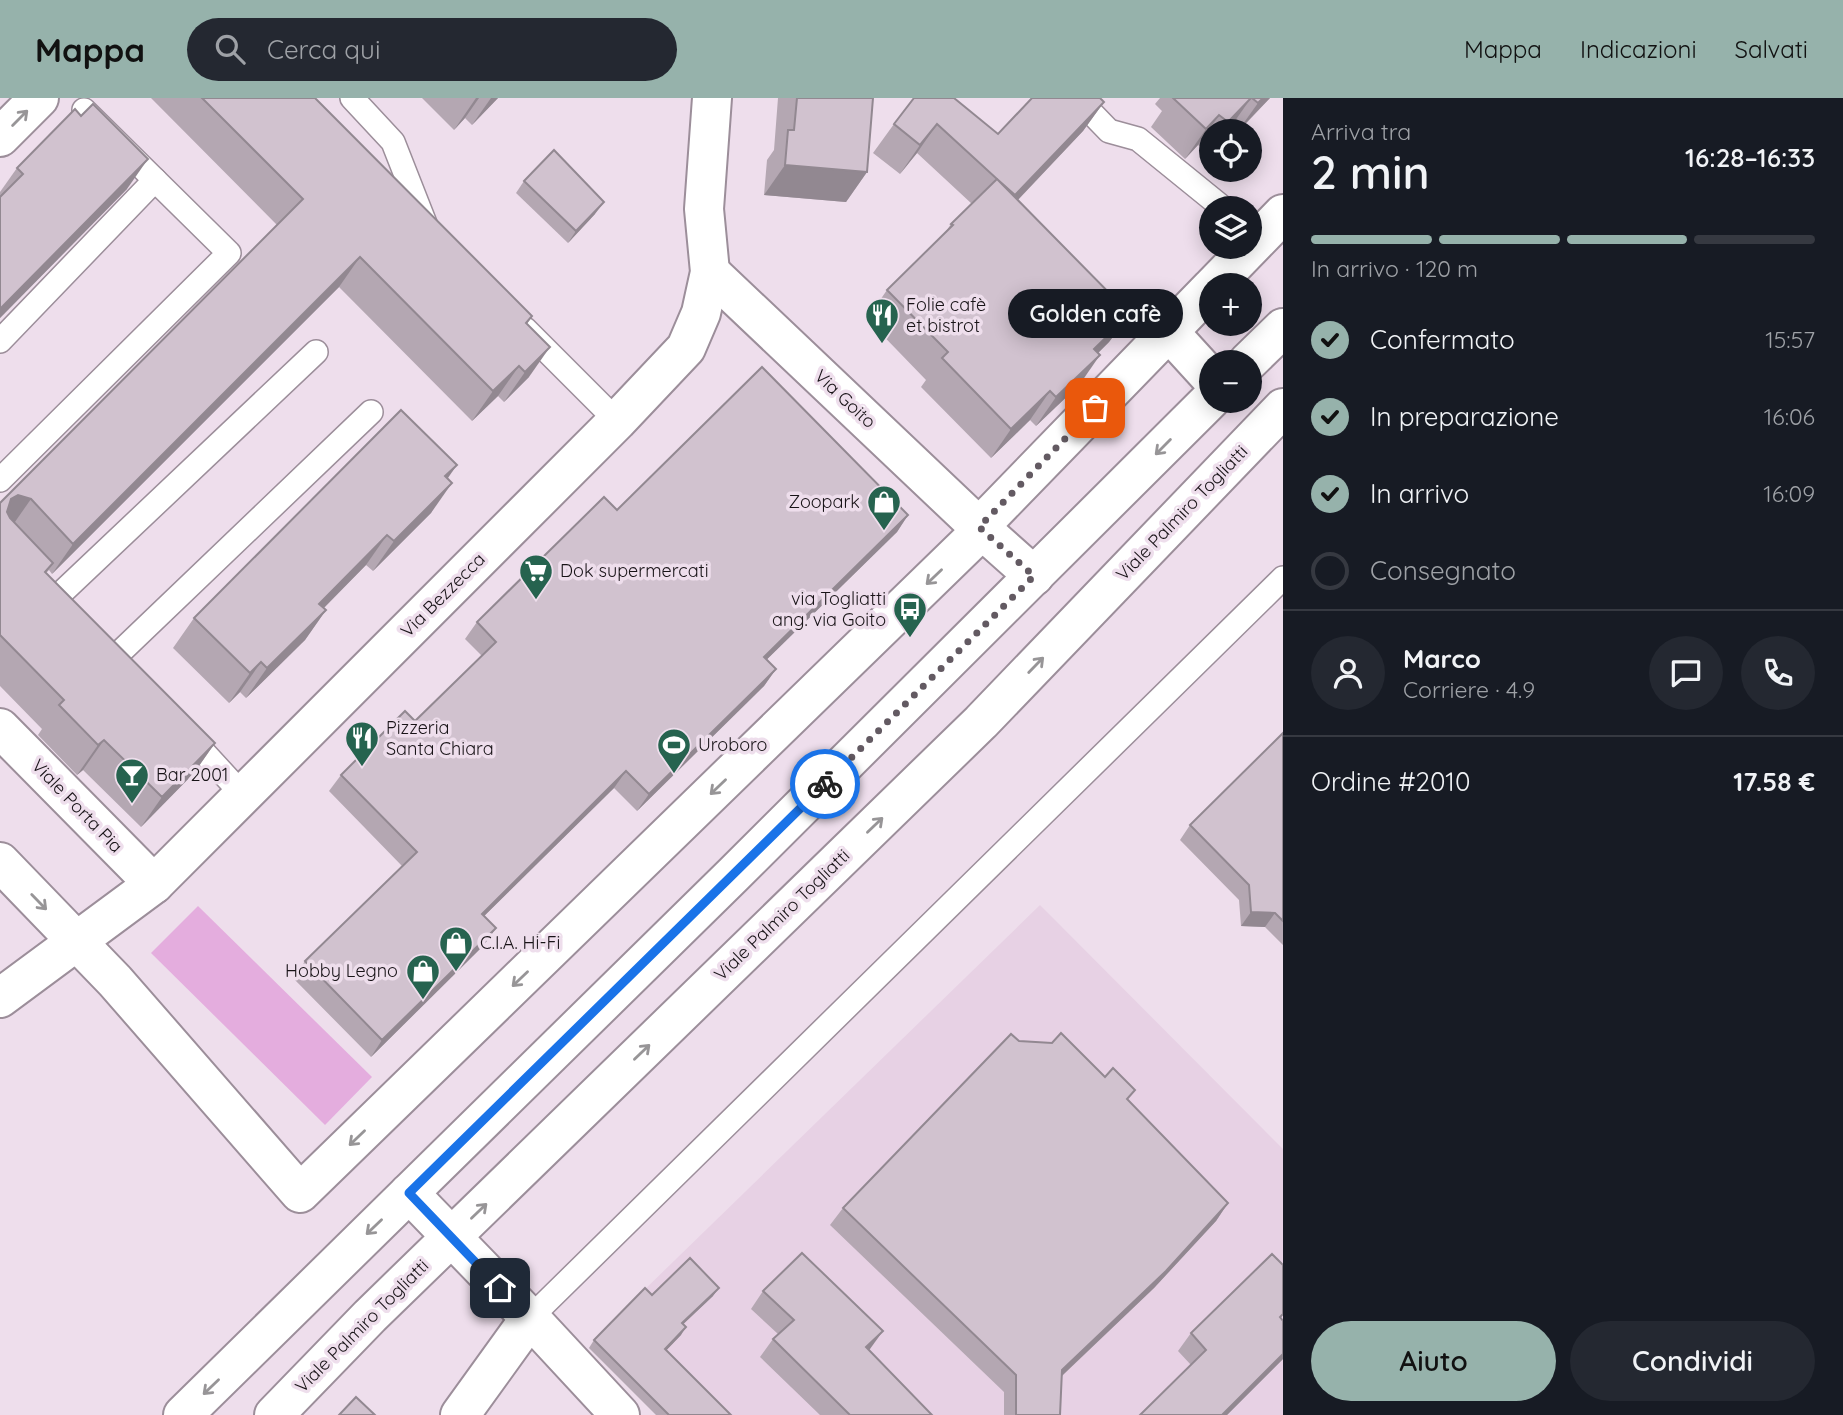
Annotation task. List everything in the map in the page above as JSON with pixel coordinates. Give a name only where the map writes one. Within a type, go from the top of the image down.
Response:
[{"type":"street","points":[[0,137],[39,98]]},
{"type":"street","name":"Via Bezzecca","points":[[0,998],[154,884],[617,421],[686,348],[701,313],[710,272],[704,209],[712,98]]},
{"type":"street","points":[[1262,230],[1283,214]]},
{"type":"street","points":[[1223,273],[1235,259]]},
{"type":"street","name":"Via Goito","points":[[710,272],[981,528]]},
{"type":"street","points":[[0,862],[115,981],[300,1193],[981,528],[1199,301]]},
{"type":"street","points":[[1260,350],[1283,328]]},
{"type":"street","points":[[1169,332],[1199,366]]},
{"type":"street","name":"Viale Palmiro Togliatti","points":[[274,1415],[370,1316],[981,722],[1283,408]]},
{"type":"street","points":[[183,1415],[1199,411]]},
{"type":"street","points":[[981,528],[1034,576]]},
{"type":"street","name":"Viale Porta Pia","points":[[0,728],[154,884]]},
{"type":"street","points":[[409,1193],[620,1415]]},
{"type":"street","points":[[460,1415],[530,1318]]},
{"type":"lane","points":[[352,98],[393,142],[429,233],[439,243]]},
{"type":"lane","points":[[1077,98],[1109,131],[1138,139],[1208,196]]},
{"type":"lane","points":[[0,480],[229,253],[84,110]]},
{"type":"lane","points":[[0,341],[155,180]]},
{"type":"lane","points":[[507,312],[617,421]]},
{"type":"lane","points":[[57,598],[316,352]]},
{"type":"lane","points":[[114,658],[371,412]]},
{"type":"lane","points":[[38,578],[76,618]]},
{"type":"lane","points":[[530,1318],[1283,578]]},
{"type":"lane","points":[[95,638],[131,677]]},
{"type":"lane","points":[[166,713],[243,796]]},
{"type":"shaded area","points":[[1040,905],[1283,1149],[1283,1415],[658,1415],[589,1348],[639,1295]]},
{"type":"shaded area","points":[[198,906],[372,1077],[325,1125],[151,953]]},
{"type":"building","points":[[202,98],[315,98],[532,316],[526,323],[550,347],[525,372],[519,366],[493,391],[360,257],[73,544],[31,499],[18,495],[11,499],[7,512],[10,518],[53,563],[45,572],[215,743],[162,797],[104,740],[98,745],[59,705],[64,700],[0,635],[0,503],[303,199]]},
{"type":"building","points":[[797,98],[873,98],[867,172],[785,165],[788,130],[794,130]]},
{"type":"building","points":[[914,98],[954,98],[998,134],[1032,98],[1100,98],[1104,102],[1015,195],[937,124],[920,145],[894,124]]},
{"type":"building","points":[[1173,98],[1251,98],[1231,119],[1224,119],[1219,115],[1215,119],[1199,119],[1199,122]]},
{"type":"building","points":[[93,104],[148,159],[0,309],[0,197],[23,174],[17,168],[75,109],[81,116]]},
{"type":"building","points":[[554,150],[604,202],[576,231],[524,181]]},
{"type":"building","points":[[997,179],[1130,314],[1094,349],[1100,355],[1056,397],[1050,391],[1011,429],[942,358],[948,352],[887,290]]},
{"type":"building","points":[[762,367],[908,515],[764,657],[776,669],[649,794],[626,771],[482,914],[496,928],[382,1040],[305,961],[417,852],[341,775],[405,711],[415,721],[496,642],[477,622],[604,497],[617,510]]},
{"type":"building","points":[[401,410],[457,465],[445,476],[452,483],[394,541],[387,535],[319,604],[326,610],[267,668],[261,662],[250,673],[194,618]]},
{"type":"building","points":[[1283,733],[1283,921],[1275,913],[1251,912],[1249,885],[1190,825]]},
{"type":"building","points":[[1061,1033],[1105,1077],[1113,1068],[1135,1090],[1127,1099],[1228,1203],[1166,1271],[1062,1370],[1060,1415],[1016,1415],[1016,1375],[843,1208],[1011,1034],[1019,1041],[1052,1043]]},
{"type":"building","points":[[802,1253],[883,1331],[866,1347],[932,1415],[850,1415],[773,1339],[794,1320],[763,1291]]},
{"type":"building","points":[[1272,1254],[1283,1265],[1283,1314],[1280,1317],[1283,1321],[1283,1354],[1222,1415],[1140,1415],[1206,1350],[1191,1333]]},
{"type":"building","points":[[690,1258],[719,1288],[682,1323],[686,1327],[665,1349],[731,1415],[669,1415],[594,1340],[645,1288],[652,1295]]},
{"type":"building","points":[[356,1397],[375,1415],[339,1415]]},
{"type":"way so far","points":[[825,784],[1034,576],[979,527],[1095,408]]},
{"type":"place","name":"Folie cafè et bistrot","points":[[882,345]]},
{"type":"place","name":"Golden cafè","points":[[1095,408]]},
{"type":"place","name":"Zoopark","points":[[884,532]]},
{"type":"place","name":"Dok supermercati","points":[[536,601]]},
{"type":"place","name":"via Togliatti ang. via Goito","points":[[910,639]]},
{"type":"place","name":"Pizzeria Santa Chiara","points":[[362,768]]},
{"type":"place","name":"Uroboro","points":[[674,775]]},
{"type":"place","name":"Bar 2001","points":[[132,805]]},
{"type":"place","name":"C.I.A. Hi-Fi","points":[[456,973]]},
{"type":"place","name":"Hobby Legno","points":[[423,1001]]},
{"type":"route","points":[[500,1288],[409,1193],[825,784]]}]
